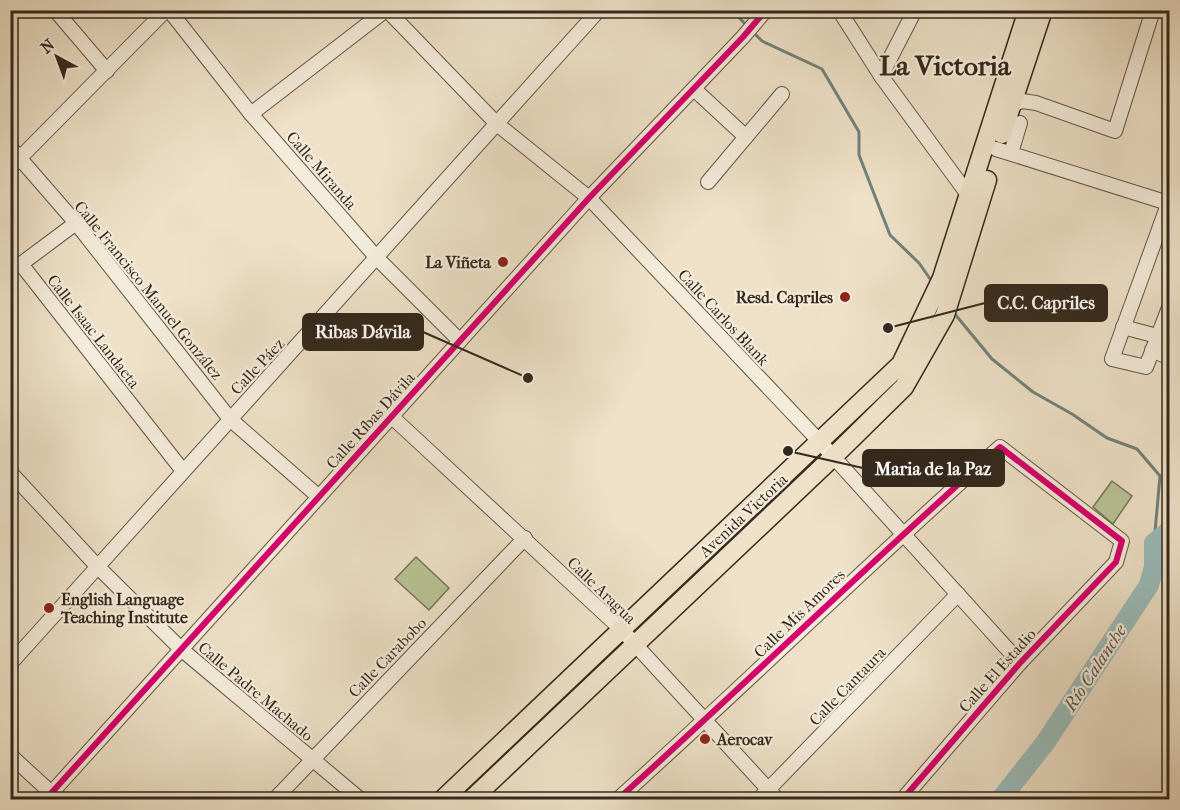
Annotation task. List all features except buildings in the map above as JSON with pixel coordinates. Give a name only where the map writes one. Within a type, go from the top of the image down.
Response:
[{"type":"main road","name":"Avenida Victoria","points":[[948,284],[969,196],[1028,10]]},
{"type":"main road","name":"Avenida Victoria","points":[[471,800],[904,387],[1004,151],[1011,105],[1043,10]]},
{"type":"main road","name":"Avenida Victoria","points":[[442,800],[901,363],[938,309]]},
{"type":"street","points":[[56,10],[107,71]]},
{"type":"street","points":[[15,164],[167,10]]},
{"type":"street","name":"Calle Miranda","points":[[167,10],[251,114],[376,258],[460,341]]},
{"type":"street","points":[[251,114],[387,10]]},
{"type":"street","name":"Calle Carlos Blank","points":[[387,10],[497,124],[589,198],[820,442],[1020,663]]},
{"type":"street","name":"Calle Páez","points":[[10,664],[599,10]]},
{"type":"street","points":[[839,10],[881,76],[969,196]]},
{"type":"street","points":[[881,76],[915,10]]},
{"type":"street","points":[[1011,105],[1022,101],[1036,103],[1115,131],[1153,10]]},
{"type":"street","name":"Calle Ríbas Dávila","points":[[52,797],[181,649],[589,198],[763,15]]},
{"type":"street","points":[[694,89],[746,137]]},
{"type":"street","points":[[708,182],[782,94]]},
{"type":"street","points":[[1020,123],[1004,151],[1169,201],[1112,359],[1146,367],[1170,305]]},
{"type":"street","name":"Calle Francisco Manuel González","points":[[10,147],[15,164],[76,223],[230,419],[319,497]]},
{"type":"street","name":"Calle Isaac Landaeta","points":[[76,223],[21,264],[183,471]]},
{"type":"street","points":[[1124,327],[1157,336]]},
{"type":"street","points":[[1152,350],[1170,358]]},
{"type":"street","name":"Calle Aragua","points":[[391,416],[621,629],[774,795]]},
{"type":"street","name":"Calle Mis Amores","points":[[617,800],[706,720],[902,533],[1000,447],[1122,541],[1116,562]]},
{"type":"street","name":"Calle Padre Machado","points":[[10,471],[97,566],[181,649],[361,800]]},
{"type":"street","name":"Calle Carabobo","points":[[274,800],[525,538]]},
{"type":"street","name":"Calle El Estadio","points":[[902,800],[1020,663],[1116,562]]},
{"type":"street","name":"Calle Cantaura","points":[[758,800],[774,795],[958,594]]},
{"type":"street","points":[[10,754],[52,797]]},
{"type":"green space","points":[[1112,481],[1132,496],[1113,524],[1093,507]]},
{"type":"green space","points":[[416,557],[449,588],[429,610],[395,579]]},
{"type":"green space","points":[[1169,794],[1169,799],[1104,799],[1105,797]]},
{"type":"waterway","points":[[732,10],[747,26]]},
{"type":"waterway","points":[[752,31],[762,41],[822,69],[859,132],[859,155],[890,235],[919,263],[933,283]]},
{"type":"waterway","points":[[954,313],[992,359],[1033,392],[1072,414],[1107,438],[1137,449],[1160,476],[1154,543]]},
{"type":"waterway","name":"Río Calanche","points":[[1000,800],[1045,743],[1149,585],[1154,567],[1154,543],[1170,530]]},
{"type":"cycle path","points":[[45,800],[589,198],[766,10]]},
{"type":"cycle path","points":[[617,800],[1000,447],[1122,541],[1116,562],[1020,663],[902,800]]},
{"type":"place","name":"La Viñeta","points":[[503,262]]},
{"type":"place","name":"Resd. Capriles","points":[[845,297]]},
{"type":"place","name":"C.C. Capriles","points":[[888,328]]},
{"type":"place","name":"Ribas Dávila","points":[[528,378]]},
{"type":"place","name":"Maria de la Paz","points":[[788,451]]},
{"type":"place","name":"English Language Teaching Institute","points":[[49,608]]},
{"type":"place","name":"Aerocav","points":[[705,739]]},
{"type":"district","name":"La Victoria","points":[[945,65]]}]
